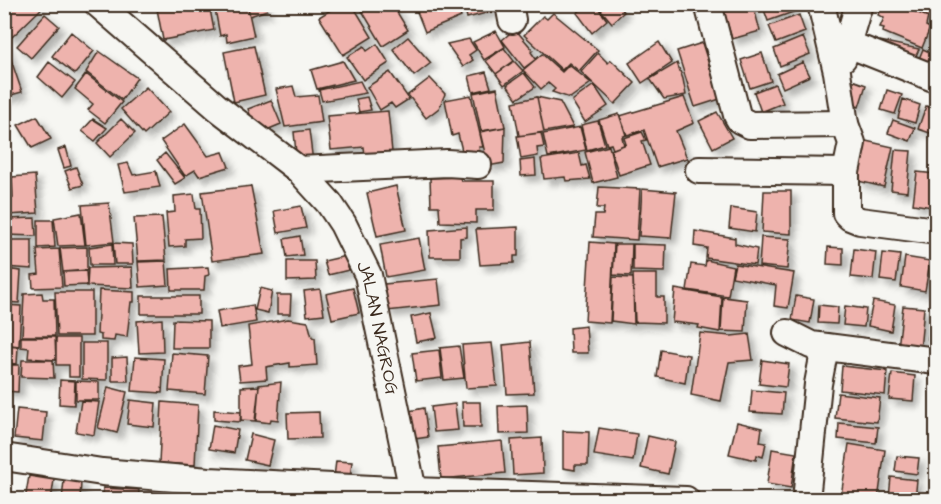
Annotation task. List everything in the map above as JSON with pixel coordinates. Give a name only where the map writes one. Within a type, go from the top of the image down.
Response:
[{"type":"street","points":[[708,4],[740,120],[750,125],[845,123]]},
{"type":"street","points":[[821,4],[837,72],[845,123],[852,143],[846,172],[844,210],[850,217],[873,223],[936,231]]},
{"type":"street","points":[[837,72],[848,44],[859,4]]},
{"type":"street","name":"JALAN NAGROG","points":[[108,8],[218,108],[299,170],[329,203],[343,224],[368,275],[412,491]]},
{"type":"street","points":[[848,44],[936,79]]},
{"type":"street","points":[[299,170],[447,163],[478,165]]},
{"type":"street","points":[[699,171],[846,172]]},
{"type":"street","points":[[787,333],[801,342],[936,361]]},
{"type":"street","points":[[806,500],[818,384],[825,346]]},
{"type":"street","points":[[4,457],[114,473],[209,481],[412,491],[686,500]]},
{"type":"building","points":[[11,4],[41,4],[43,7],[12,37],[4,30],[4,11]]},
{"type":"building","points":[[156,4],[209,4],[214,30],[163,40]]},
{"type":"building","points":[[214,4],[247,4],[254,36],[227,42],[226,34],[220,36]]},
{"type":"building","points":[[247,4],[264,4],[267,10],[250,16]]},
{"type":"building","points":[[340,4],[352,4],[372,37],[343,55],[319,17]]},
{"type":"building","points":[[358,4],[392,4],[408,30],[383,46]]},
{"type":"building","points":[[414,4],[456,4],[461,17],[425,32]]},
{"type":"building","points":[[464,4],[492,4],[494,11],[467,18]]},
{"type":"building","points":[[583,4],[595,4],[607,20],[592,33],[577,13],[585,7]]},
{"type":"building","points":[[609,4],[618,4],[624,12],[612,23],[601,10]]},
{"type":"building","points":[[753,4],[760,31],[732,39],[724,12]]},
{"type":"building","points":[[762,4],[790,4],[793,12],[768,21]]},
{"type":"building","points":[[882,4],[896,4],[928,17],[926,26],[930,28],[922,48],[883,32],[884,28],[880,27],[884,18],[878,15]]},
{"type":"building","points":[[897,4],[935,4],[931,18]]},
{"type":"building","points":[[553,13],[598,50],[579,71],[569,63],[562,70],[524,35],[543,16],[547,19]]},
{"type":"building","points":[[45,14],[59,26],[31,58],[17,46]]},
{"type":"building","points":[[799,15],[805,32],[776,43],[769,26]]},
{"type":"building","points":[[515,29],[533,50],[531,52],[536,59],[524,68],[502,40]]},
{"type":"building","points":[[496,31],[505,47],[484,60],[473,42]]},
{"type":"building","points":[[71,32],[94,51],[75,74],[52,56]]},
{"type":"building","points":[[408,37],[431,63],[414,76],[393,49]]},
{"type":"building","points":[[803,37],[810,54],[780,66],[774,49]]},
{"type":"building","points":[[4,39],[22,92],[4,97]]},
{"type":"building","points":[[469,39],[476,50],[469,55],[473,60],[463,67],[447,44]]},
{"type":"building","points":[[880,41],[919,49],[912,65],[877,51]]},
{"type":"building","points":[[659,42],[672,63],[642,83],[629,63]]},
{"type":"building","points":[[702,43],[720,99],[695,107],[677,51]]},
{"type":"building","points":[[377,44],[389,63],[363,80],[347,57],[364,46],[367,51]]},
{"type":"building","points":[[254,46],[265,95],[234,102],[224,52]]},
{"type":"building","points":[[504,48],[514,61],[496,74],[486,61]]},
{"type":"building","points":[[923,49],[936,55],[936,76],[916,66]]},
{"type":"building","points":[[99,51],[137,78],[122,100],[86,72]]},
{"type":"building","points":[[598,53],[608,63],[611,60],[635,83],[615,104],[581,72]]},
{"type":"building","points":[[762,53],[771,81],[750,88],[741,60]]},
{"type":"building","points":[[542,54],[562,72],[569,65],[591,83],[570,98],[552,92],[555,89],[548,83],[541,89],[523,70]]},
{"type":"building","points":[[343,61],[354,80],[317,89],[311,70]]},
{"type":"building","points":[[514,61],[523,71],[504,85],[496,74]]},
{"type":"building","points":[[49,62],[75,82],[62,98],[38,77]]},
{"type":"building","points":[[803,62],[810,76],[783,88],[777,74]]},
{"type":"building","points":[[677,63],[686,95],[664,99],[650,79]]},
{"type":"building","points":[[390,72],[409,99],[395,108],[391,103],[380,110],[367,87]]},
{"type":"building","points":[[486,72],[491,88],[473,92],[469,76]]},
{"type":"building","points":[[524,73],[535,87],[517,99],[507,85]]},
{"type":"building","points":[[86,74],[122,102],[105,123],[88,110],[93,104],[75,89]]},
{"type":"building","points":[[430,78],[445,94],[439,108],[426,118],[408,95]]},
{"type":"building","points":[[852,80],[866,85],[859,107],[845,102]]},
{"type":"building","points":[[360,81],[366,93],[322,101],[319,90]]},
{"type":"building","points":[[775,84],[783,103],[761,112],[754,92]]},
{"type":"building","points":[[594,85],[608,106],[585,122],[572,101]]},
{"type":"building","points":[[293,86],[296,97],[318,95],[322,122],[285,127],[276,89]]},
{"type":"building","points":[[146,87],[169,112],[144,135],[121,109]]},
{"type":"building","points":[[497,88],[505,127],[481,131],[473,93]]},
{"type":"building","points":[[887,90],[902,95],[895,114],[881,110]]},
{"type":"building","points":[[471,95],[483,147],[479,147],[480,153],[463,155],[458,134],[452,136],[445,100]]},
{"type":"building","points":[[367,97],[371,110],[359,112],[356,99]]},
{"type":"building","points":[[537,97],[544,132],[519,136],[513,102]]},
{"type":"building","points":[[537,97],[560,102],[573,127],[544,132]]},
{"type":"building","points":[[684,97],[694,123],[676,131],[687,158],[657,167],[644,130],[627,135],[620,116]]},
{"type":"building","points":[[903,99],[920,105],[915,123],[898,118]]},
{"type":"building","points":[[271,100],[281,124],[257,134],[248,109]]},
{"type":"building","points":[[926,106],[936,109],[936,135],[918,129]]},
{"type":"building","points":[[388,111],[393,162],[366,164],[364,147],[331,150],[327,116]]},
{"type":"building","points":[[717,112],[732,138],[713,148],[699,121]]},
{"type":"building","points":[[619,114],[626,135],[622,137],[624,145],[613,149],[611,144],[607,145],[599,120]]},
{"type":"building","points":[[37,116],[51,139],[32,148],[18,125]]},
{"type":"building","points":[[93,119],[107,128],[95,141],[82,131]]},
{"type":"building","points":[[121,119],[135,133],[110,157],[97,143]]},
{"type":"building","points":[[893,120],[915,128],[910,141],[888,133]]},
{"type":"building","points":[[598,121],[605,145],[587,150],[581,125]]},
{"type":"building","points":[[185,124],[208,156],[223,152],[229,167],[199,176],[195,170],[185,176],[161,141]]},
{"type":"building","points":[[505,127],[504,163],[488,166],[480,132]]},
{"type":"building","points":[[580,127],[586,150],[548,157],[543,134]]},
{"type":"building","points":[[309,130],[313,162],[297,164],[294,132]]},
{"type":"building","points":[[642,132],[646,140],[642,141],[650,165],[619,175],[611,150],[626,144],[624,138]]},
{"type":"building","points":[[541,133],[544,147],[537,148],[538,156],[521,159],[517,136]]},
{"type":"building","points":[[866,141],[893,147],[884,187],[858,181]]},
{"type":"building","points":[[609,146],[617,177],[593,183],[585,152]]},
{"type":"building","points":[[66,147],[71,166],[64,168],[58,150]]},
{"type":"building","points":[[895,150],[911,151],[907,192],[891,190]]},
{"type":"building","points":[[165,153],[185,178],[175,184],[157,160]]},
{"type":"building","points":[[579,153],[582,166],[586,165],[590,179],[566,181],[565,177],[544,179],[541,159]]},
{"type":"building","points":[[535,159],[536,175],[521,176],[520,161]]},
{"type":"building","points":[[128,163],[133,175],[156,171],[160,187],[125,192],[118,165]]},
{"type":"building","points":[[76,167],[83,185],[72,188],[65,171]]},
{"type":"building","points":[[917,172],[936,174],[932,207],[913,204]]},
{"type":"building","points":[[35,175],[38,213],[8,215],[8,198],[13,198],[12,177]]},
{"type":"building","points":[[460,177],[461,181],[494,181],[494,210],[476,210],[476,223],[440,222],[439,206],[431,206],[430,178]]},
{"type":"building","points":[[251,186],[264,254],[212,261],[202,192]]},
{"type":"building","points":[[396,186],[406,230],[377,236],[367,193]]},
{"type":"building","points":[[599,187],[640,189],[637,240],[593,237],[595,215],[603,215],[604,208],[597,208]]},
{"type":"building","points":[[642,189],[676,192],[671,238],[639,236]]},
{"type":"building","points":[[764,191],[791,191],[791,234],[762,232]]},
{"type":"building","points":[[194,194],[196,209],[200,209],[201,238],[185,239],[185,246],[169,247],[166,213],[175,212],[174,196]]},
{"type":"building","points":[[109,203],[114,242],[86,245],[82,205]]},
{"type":"building","points":[[301,206],[306,228],[278,233],[274,211]]},
{"type":"building","points":[[731,208],[757,212],[755,232],[729,228]]},
{"type":"building","points":[[81,213],[85,245],[58,246],[54,218]]},
{"type":"building","points":[[162,217],[166,260],[138,261],[134,218]]},
{"type":"building","points":[[35,218],[36,236],[7,235],[7,219]]},
{"type":"building","points":[[38,220],[53,220],[55,247],[38,248]]},
{"type":"building","points":[[467,227],[467,237],[460,238],[460,257],[430,257],[429,230]]},
{"type":"building","points":[[518,227],[518,256],[514,256],[514,263],[480,265],[476,229]]},
{"type":"building","points":[[695,231],[735,238],[735,244],[757,249],[755,265],[706,258],[707,248],[694,246]]},
{"type":"building","points":[[300,236],[303,255],[287,257],[284,239]]},
{"type":"building","points":[[761,237],[790,239],[787,269],[759,266]]},
{"type":"building","points":[[419,238],[425,270],[386,277],[380,245]]},
{"type":"building","points":[[9,240],[32,240],[32,269],[4,267],[4,256],[7,256]]},
{"type":"building","points":[[590,242],[614,244],[610,323],[585,321]]},
{"type":"building","points":[[113,243],[132,244],[133,264],[115,264]]},
{"type":"building","points":[[112,244],[113,265],[90,265],[89,247]]},
{"type":"building","points":[[615,244],[632,244],[631,276],[613,275]]},
{"type":"building","points":[[633,244],[666,245],[665,272],[633,271]]},
{"type":"building","points":[[87,247],[87,270],[63,272],[60,248]]},
{"type":"building","points":[[828,247],[843,248],[843,265],[827,264]]},
{"type":"building","points":[[59,249],[62,287],[33,288],[32,275],[39,274],[37,250]]},
{"type":"building","points":[[854,249],[876,252],[873,279],[851,277]]},
{"type":"building","points":[[883,253],[900,255],[896,282],[880,280]]},
{"type":"building","points":[[933,253],[936,254],[936,290],[930,289]]},
{"type":"building","points":[[346,256],[349,270],[328,275],[324,261]]},
{"type":"building","points":[[905,257],[930,261],[925,291],[901,287]]},
{"type":"building","points":[[706,260],[733,266],[728,296],[687,290],[691,264],[705,266]]},
{"type":"building","points":[[166,261],[168,285],[140,287],[138,262]]},
{"type":"building","points":[[287,261],[315,261],[316,280],[287,281]]},
{"type":"building","points":[[735,264],[794,273],[788,308],[774,306],[776,285],[732,277]]},
{"type":"building","points":[[132,267],[133,288],[87,286],[88,268]]},
{"type":"building","points":[[208,267],[209,275],[205,276],[204,290],[171,290],[170,269]]},
{"type":"building","points":[[4,269],[21,271],[19,303],[4,302]]},
{"type":"building","points":[[86,271],[87,285],[64,286],[63,272]]},
{"type":"building","points":[[633,274],[657,274],[657,297],[664,297],[664,323],[635,322]]},
{"type":"building","points":[[613,277],[633,278],[634,324],[611,321]]},
{"type":"building","points":[[438,279],[441,305],[387,311],[384,284]]},
{"type":"building","points":[[260,288],[272,291],[268,313],[255,310]]},
{"type":"building","points":[[353,288],[359,313],[332,319],[326,294]]},
{"type":"building","points":[[320,289],[324,314],[307,316],[304,291]]},
{"type":"building","points":[[675,289],[722,297],[720,332],[698,328],[699,325],[672,322]]},
{"type":"building","points":[[99,290],[134,292],[127,337],[115,335],[114,341],[101,340],[101,335],[97,334]]},
{"type":"building","points":[[55,292],[92,292],[92,336],[57,336]]},
{"type":"building","points":[[42,293],[43,299],[54,299],[55,336],[22,336],[24,294]]},
{"type":"building","points":[[277,295],[291,295],[290,314],[277,314]]},
{"type":"building","points":[[141,296],[199,296],[199,314],[141,314]]},
{"type":"building","points":[[796,296],[814,299],[810,323],[792,320]]},
{"type":"building","points":[[723,297],[747,300],[745,332],[721,331]]},
{"type":"building","points":[[873,301],[895,305],[891,331],[868,326]]},
{"type":"building","points":[[4,305],[21,306],[19,346],[4,344]]},
{"type":"building","points":[[253,305],[256,322],[220,328],[217,311]]},
{"type":"building","points":[[819,305],[838,307],[837,324],[818,323]]},
{"type":"building","points":[[845,306],[866,309],[864,327],[843,325]]},
{"type":"building","points":[[903,306],[924,308],[920,350],[898,348]]},
{"type":"building","points":[[932,309],[936,310],[936,340],[928,339]]},
{"type":"building","points":[[431,313],[437,338],[416,342],[411,317]]},
{"type":"building","points":[[162,319],[163,352],[139,353],[137,321]]},
{"type":"building","points":[[288,319],[308,322],[312,337],[315,338],[317,365],[290,367],[290,363],[266,367],[267,379],[240,381],[238,366],[252,364],[248,326]]},
{"type":"building","points":[[173,320],[209,321],[209,348],[172,348]]},
{"type":"building","points":[[586,326],[588,353],[571,353],[570,328]]},
{"type":"building","points":[[700,333],[731,336],[749,334],[753,360],[729,362],[721,401],[691,395]]},
{"type":"building","points":[[21,337],[55,337],[56,360],[28,358],[29,348],[21,347]]},
{"type":"building","points":[[56,338],[79,338],[79,377],[69,377],[69,365],[56,365]]},
{"type":"building","points":[[530,342],[534,393],[507,394],[503,345]]},
{"type":"building","points":[[82,343],[107,343],[107,380],[82,379]]},
{"type":"building","points":[[492,343],[497,386],[466,388],[462,345]]},
{"type":"building","points":[[4,346],[18,347],[17,364],[4,363]]},
{"type":"building","points":[[459,346],[464,378],[444,380],[440,348]]},
{"type":"building","points":[[439,350],[442,378],[416,381],[412,353]]},
{"type":"building","points":[[661,350],[689,355],[685,383],[657,377]]},
{"type":"building","points":[[172,353],[208,356],[205,394],[169,391]]},
{"type":"building","points":[[127,357],[128,381],[112,381],[112,358]]},
{"type":"building","points":[[135,357],[164,359],[162,393],[132,391]]},
{"type":"building","points":[[22,360],[53,360],[54,378],[21,377]]},
{"type":"building","points":[[762,360],[789,364],[786,387],[759,384]]},
{"type":"building","points":[[4,365],[19,365],[18,392],[4,391]]},
{"type":"building","points":[[842,366],[887,371],[885,395],[840,390]]},
{"type":"building","points":[[892,373],[915,376],[913,401],[889,399]]},
{"type":"building","points":[[60,380],[75,381],[74,405],[59,404]]},
{"type":"building","points":[[76,381],[99,382],[99,400],[76,400]]},
{"type":"building","points":[[281,382],[278,420],[271,419],[270,423],[256,421],[259,385]]},
{"type":"building","points":[[259,386],[255,421],[241,420],[241,387]]},
{"type":"building","points":[[108,387],[127,392],[117,433],[98,428]]},
{"type":"building","points":[[752,390],[784,393],[782,414],[750,412]]},
{"type":"building","points":[[838,393],[880,398],[877,422],[835,418]]},
{"type":"building","points":[[130,400],[156,403],[154,427],[127,424]]},
{"type":"building","points":[[81,401],[99,402],[94,435],[76,432]]},
{"type":"building","points":[[162,402],[198,405],[195,465],[159,463]]},
{"type":"building","points":[[462,402],[480,402],[481,427],[463,427]]},
{"type":"building","points":[[455,404],[458,430],[434,432],[431,407]]},
{"type":"building","points":[[527,405],[528,433],[499,434],[498,406]]},
{"type":"building","points":[[424,408],[428,437],[408,440],[404,412]]},
{"type":"building","points":[[17,409],[46,412],[43,441],[14,438]]},
{"type":"building","points":[[214,410],[241,412],[240,422],[214,420]]},
{"type":"building","points":[[319,412],[320,438],[288,439],[287,413]]},
{"type":"building","points":[[737,422],[762,428],[760,442],[766,443],[763,457],[757,455],[756,460],[729,454]]},
{"type":"building","points":[[839,423],[878,427],[876,443],[838,439]]},
{"type":"building","points":[[213,425],[238,430],[234,453],[209,449]]},
{"type":"building","points":[[599,428],[637,434],[633,461],[594,455]]},
{"type":"building","points":[[563,431],[589,432],[588,465],[575,465],[575,470],[563,468]]},
{"type":"building","points":[[251,434],[274,440],[268,465],[245,460]]},
{"type":"building","points":[[648,436],[675,442],[668,474],[641,468]]},
{"type":"building","points":[[542,438],[543,473],[513,475],[511,440]]},
{"type":"building","points":[[502,441],[505,473],[441,479],[438,447]]},
{"type":"building","points":[[849,444],[885,450],[878,500],[841,496]]},
{"type":"building","points":[[772,449],[796,453],[791,488],[767,484]]},
{"type":"building","points":[[897,456],[919,458],[917,474],[895,471]]},
{"type":"building","points":[[336,461],[352,462],[350,478],[334,477]]},
{"type":"building","points":[[29,476],[54,480],[51,500],[25,500]]},
{"type":"building","points":[[891,477],[917,480],[915,500],[889,498]]},
{"type":"building","points":[[64,480],[81,482],[80,500],[62,500]]},
{"type":"building","points":[[103,488],[139,490],[138,500],[103,500]]},
{"type":"building","points":[[175,491],[190,492],[190,500],[174,500]]},
{"type":"building","points":[[152,493],[169,494],[168,500],[152,500]]}]
